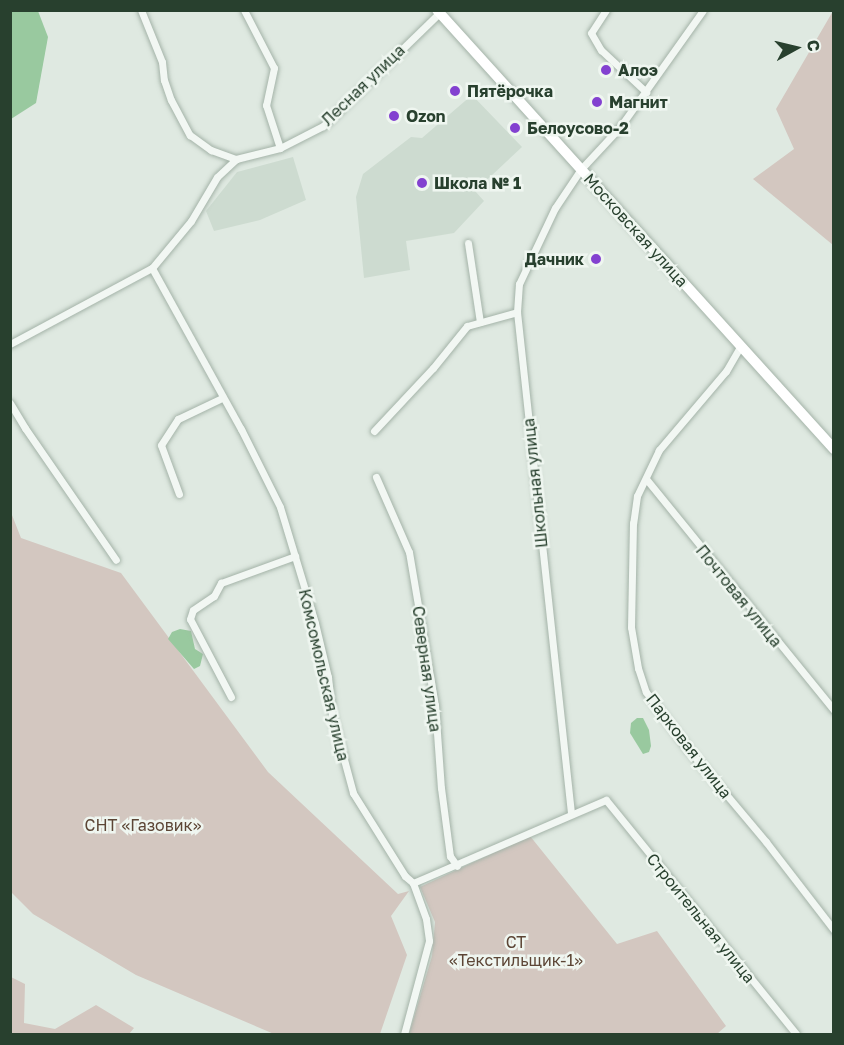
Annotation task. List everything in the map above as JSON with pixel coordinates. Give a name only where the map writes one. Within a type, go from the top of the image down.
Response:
[{"type":"highway","name":"Московская улица","points":[[438,12],[834,449]]},
{"type":"street","points":[[10,344],[152,268],[191,221],[218,177],[236,159],[211,150],[190,135],[171,100],[164,80],[162,62],[141,10]]},
{"type":"street","points":[[244,10],[274,68],[266,105],[280,148]]},
{"type":"street","points":[[606,10],[591,33],[601,50],[646,92]]},
{"type":"street","name":"Школьная улица","points":[[571,813],[517,312],[519,284],[555,208],[581,169],[620,127],[702,10]]},
{"type":"street","name":"Лесная улица","points":[[236,159],[280,148],[323,126],[438,12]]},
{"type":"street","points":[[468,243],[480,322]]},
{"type":"street","name":"Комсомольская улица","points":[[152,268],[241,429],[280,507],[315,623],[328,677],[332,715],[353,793],[405,876],[413,883],[426,919],[429,941],[404,1035]]},
{"type":"street","points":[[374,431],[433,368],[467,326],[517,312]]},
{"type":"street","name":"Парковая улица","points":[[740,346],[726,371],[659,450],[647,480],[637,496],[633,523],[631,627],[638,668],[646,692],[688,749],[766,842],[834,930]]},
{"type":"street","points":[[180,495],[161,445],[178,419],[222,398]]},
{"type":"street","points":[[10,403],[116,560]]},
{"type":"street","name":"Северная улица","points":[[376,477],[409,552],[435,705],[441,788],[450,856],[457,866]]},
{"type":"street","name":"Почтовая улица","points":[[647,480],[834,711]]},
{"type":"street","points":[[231,697],[190,619],[193,610],[214,596],[221,583],[295,556]]},
{"type":"street","name":"Строительная улица","points":[[571,813],[606,800],[796,1035]]},
{"type":"street","points":[[413,883],[457,866],[571,813]]},
{"type":"shaded area","points":[[11,10],[38,11],[48,37],[36,103],[11,119]]},
{"type":"shaded area","name":"Школа № 1","points":[[472,95],[522,147],[475,191],[484,201],[454,233],[406,241],[410,270],[364,278],[356,197],[363,174],[411,137],[422,138]]},
{"type":"shaded area","points":[[293,157],[306,200],[260,220],[214,231],[206,211],[237,172]]},
{"type":"shaded area","points":[[180,629],[191,631],[195,649],[203,654],[200,666],[194,669],[168,639],[172,632]]},
{"type":"shaded area","points":[[637,718],[643,718],[649,730],[651,746],[649,752],[643,754],[630,733],[631,723]]},
{"type":"green space","points":[[833,11],[833,245],[753,179],[794,149],[776,109]]},
{"type":"green space","name":"СНТ «Газовик»","points":[[10,510],[21,538],[121,573],[268,772],[398,894],[409,891],[391,916],[407,955],[380,1034],[274,1034],[136,975],[33,914],[11,892]]},
{"type":"green space","name":"СТ «Текстильщик-1»","points":[[530,836],[617,944],[657,931],[726,1026],[717,1034],[409,1034],[432,956],[435,922],[420,887]]},
{"type":"green space","points":[[11,977],[25,984],[24,1023],[55,1029],[96,1005],[134,1028],[129,1034],[11,1034]]},
{"type":"place","name":"Алоэ","points":[[606,70]]},
{"type":"place","name":"Пятёрочка","points":[[455,91]]},
{"type":"place","name":"Магнит","points":[[597,102]]},
{"type":"place","name":"Ozon","points":[[394,116]]},
{"type":"place","name":"Белоусово-2","points":[[515,128]]},
{"type":"place","name":"Школа № 1","points":[[422,183]]},
{"type":"place","name":"Дачник","points":[[596,259]]}]
